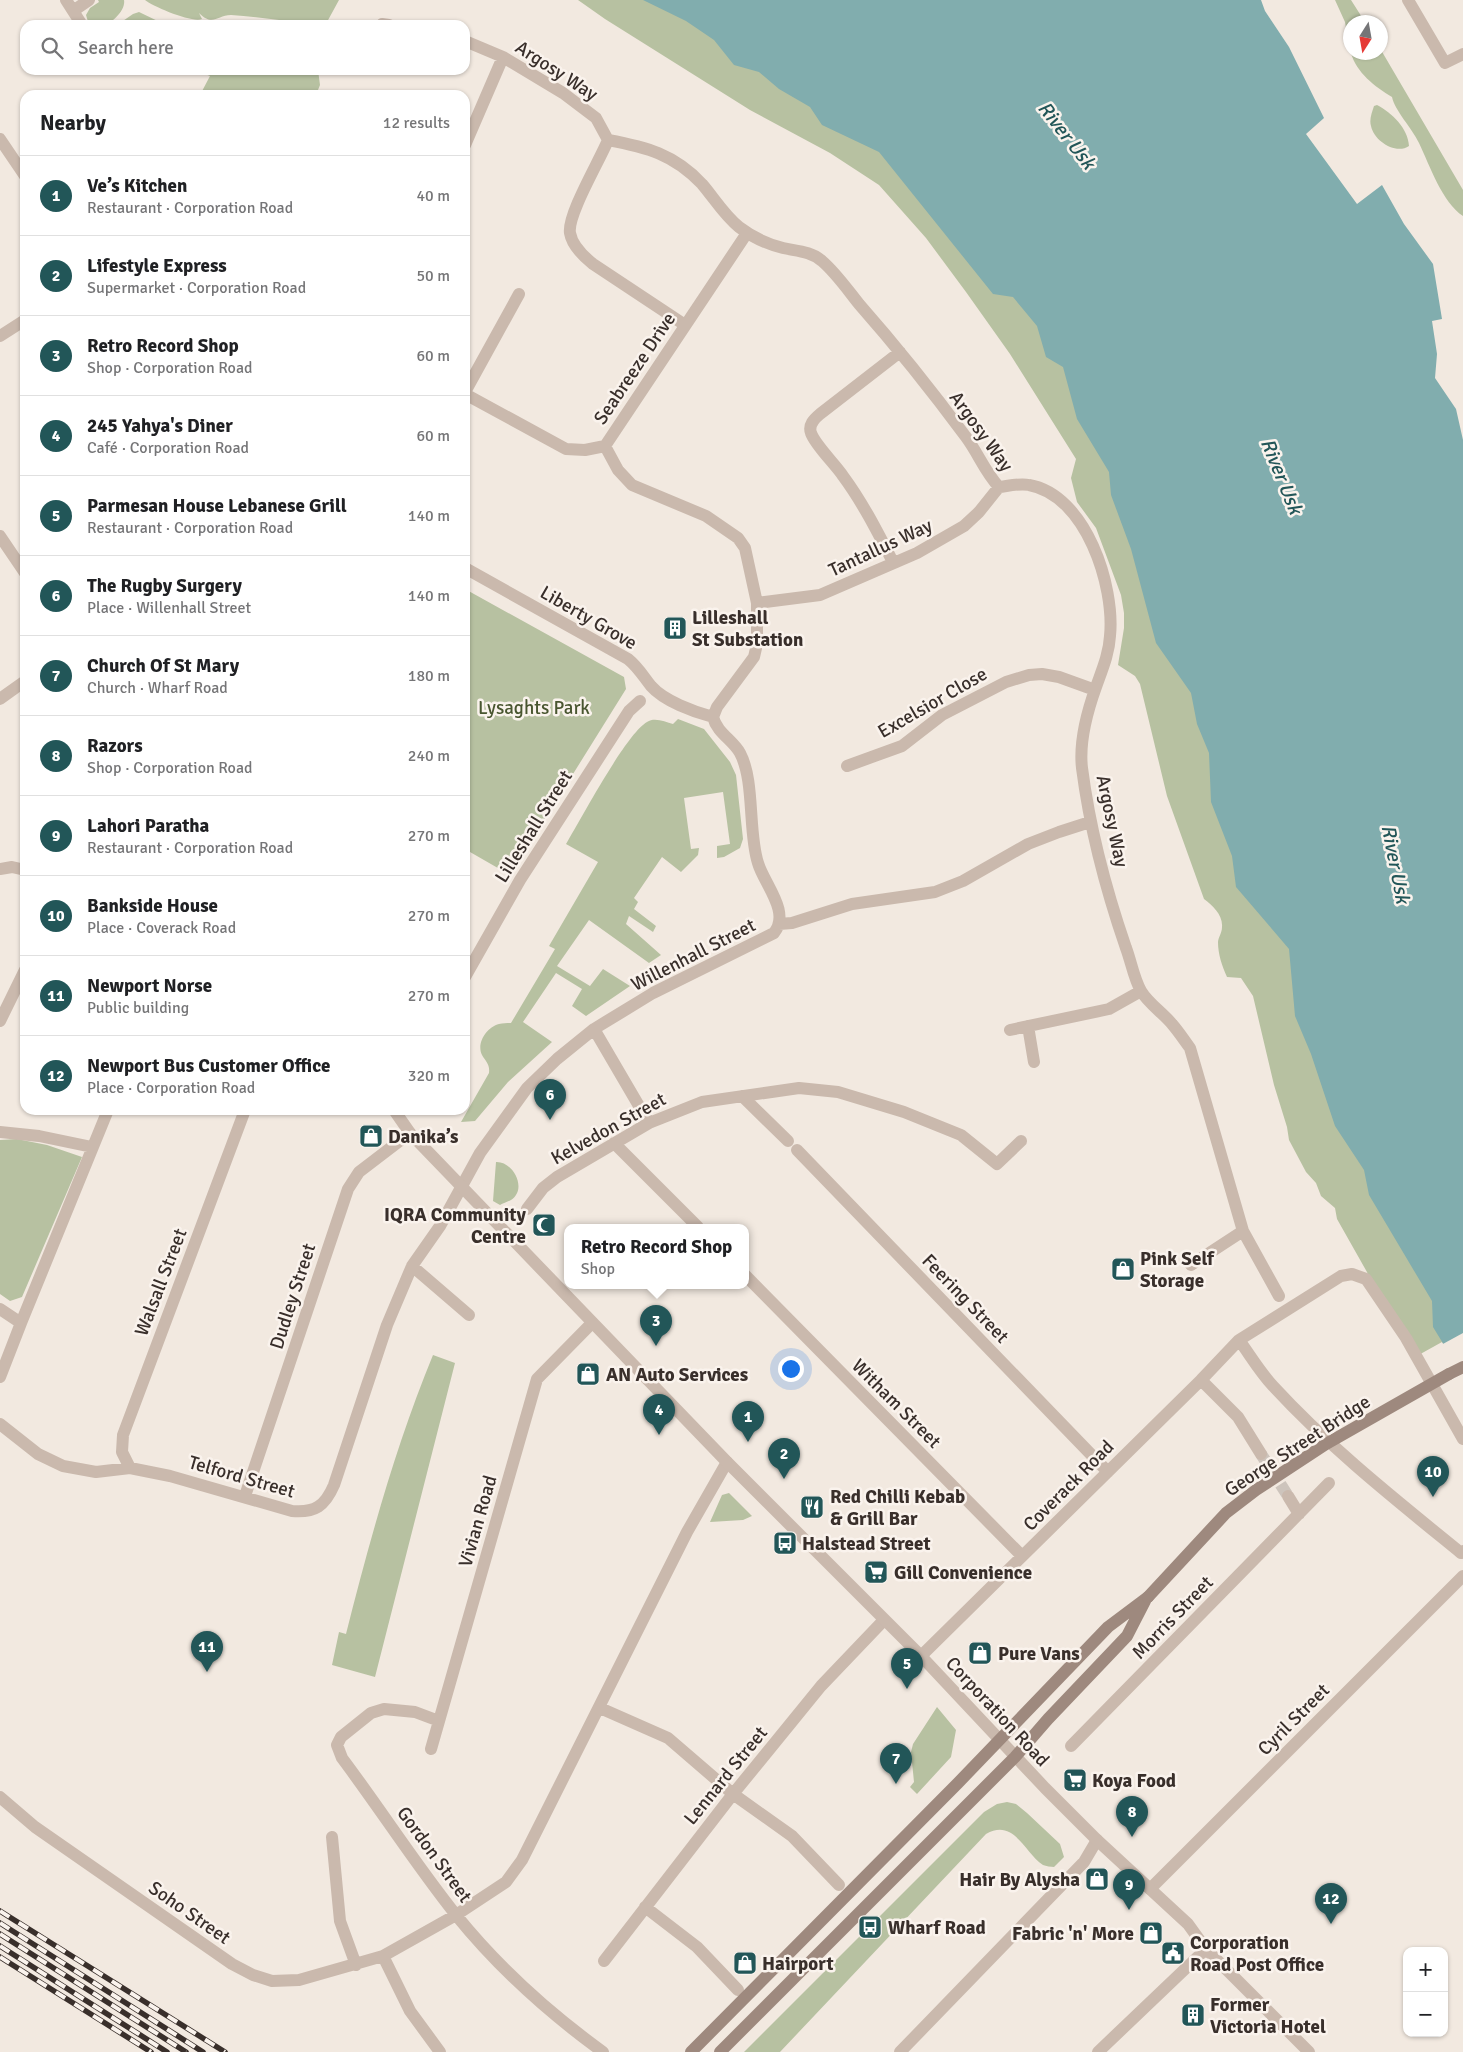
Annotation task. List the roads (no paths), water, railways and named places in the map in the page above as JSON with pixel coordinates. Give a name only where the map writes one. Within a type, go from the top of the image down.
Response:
[{"type":"main road","name":"George Street Bridge","points":[[999,1739],[1108,1627],[1148,1597],[1226,1514],[1256,1490],[1354,1427],[1463,1367]]},
{"type":"main road","name":"George Street Bridge","points":[[1015,1757],[1048,1719],[1127,1636],[1148,1597]]},
{"type":"main road","points":[[691,2052],[999,1739]]},
{"type":"main road","points":[[720,2052],[1015,1757]]},
{"type":"street","points":[[79,20],[70,5],[88,0]]},
{"type":"street","points":[[1408,0],[1445,63],[1463,54]]},
{"type":"street","name":"Argosy Way","points":[[470,43],[503,57],[563,94],[596,118],[608,140],[642,146],[667,156],[682,166],[701,183],[726,215],[747,233],[771,244],[806,253],[819,259],[831,268],[967,438],[999,487],[1028,484],[1049,492],[1071,509],[1082,524],[1102,570],[1108,592],[1111,617],[1106,658],[1094,690],[1082,740],[1082,765],[1090,822],[1120,929],[1141,991],[1173,1025],[1190,1048],[1242,1231],[1279,1296]]},
{"type":"street","points":[[470,133],[503,57]]},
{"type":"street","points":[[0,139],[20,169]]},
{"type":"street","points":[[608,140],[572,216],[570,232],[572,238],[584,257],[592,264],[685,325]]},
{"type":"street","name":"Seabreeze Drive","points":[[470,396],[566,449],[585,450],[605,446],[747,233]]},
{"type":"street","points":[[470,384],[519,294]]},
{"type":"street","points":[[0,336],[20,323]]},
{"type":"street","points":[[893,562],[860,500],[813,438],[810,427],[820,414],[900,352]]},
{"type":"street","points":[[605,446],[621,474],[632,486],[706,516],[738,538],[745,548],[757,603],[757,644],[754,656],[717,707],[713,717],[717,727],[740,753],[746,769],[758,862],[780,914],[779,924]]},
{"type":"street","name":"Tantallus Way","points":[[757,603],[820,595],[917,553],[964,526],[979,512],[999,487]]},
{"type":"street","points":[[0,536],[20,566]]},
{"type":"street","name":"Liberty Grove","points":[[470,571],[628,659],[638,667],[651,686],[659,693],[689,710],[713,717]]},
{"type":"street","name":"Excelsior Close","points":[[847,766],[902,746],[942,715],[1006,682],[1029,675],[1042,674],[1059,676],[1094,690]]},
{"type":"street","points":[[0,698],[20,684]]},
{"type":"street","name":"Lilleshall Street","points":[[470,968],[525,872],[629,712],[640,701]]},
{"type":"street","name":"Willenhall Street","points":[[462,1187],[480,1153],[527,1088],[557,1058],[594,1029],[653,993],[774,934],[779,924],[792,923],[852,904],[935,892],[963,880],[1028,844],[1090,822]]},
{"type":"street","points":[[0,869],[12,867],[20,869]]},
{"type":"street","points":[[0,1021],[20,980]]},
{"type":"street","points":[[1010,1030],[1108,1009],[1141,991]]},
{"type":"street","points":[[1028,1026],[1034,1062]]},
{"type":"street","points":[[594,1029],[649,1123]]},
{"type":"street","name":"Kelvedon Street","points":[[527,1209],[543,1188],[557,1177],[649,1123],[702,1102],[799,1088],[838,1092],[904,1112],[961,1135],[997,1164],[1021,1142]]},
{"type":"street","name":"Feering Street","points":[[742,1096],[1108,1472]]},
{"type":"street","points":[[0,1377],[106,1115]]},
{"type":"street","name":"Walsall Street","points":[[130,1468],[122,1452],[123,1435],[243,1115]]},
{"type":"street","name":"Corporation Road","points":[[397,1115],[410,1133],[727,1462],[921,1656],[1015,1757],[1097,1840],[1188,1924],[1206,1949],[1309,2052]]},
{"type":"street","points":[[0,1132],[38,1136],[92,1147]]},
{"type":"street","name":"Dudley Street","points":[[245,1496],[348,1189],[359,1172],[410,1133]]},
{"type":"street","points":[[614,1144],[695,1224]]},
{"type":"street","name":"Telford Street","points":[[0,1424],[38,1454],[63,1466],[96,1472],[130,1468],[170,1476],[292,1511],[313,1510],[326,1500],[334,1485],[387,1325],[412,1266],[440,1226],[462,1187]]},
{"type":"street","points":[[1191,1265],[1242,1231]]},
{"type":"street","points":[[412,1266],[469,1315]]},
{"type":"street","name":"Coverack Road","points":[[921,1656],[1201,1380],[1239,1340],[1341,1276],[1352,1274],[1366,1279],[1406,1338],[1463,1439]]},
{"type":"street","name":"Witham Street","points":[[749,1279],[1022,1556]]},
{"type":"street","points":[[0,1309],[22,1323]]},
{"type":"street","name":"Vivian Road","points":[[431,1749],[537,1379],[592,1323]]},
{"type":"street","points":[[1239,1340],[1271,1385],[1326,1440],[1390,1496],[1461,1553],[1463,1551]]},
{"type":"street","points":[[1201,1380],[1238,1417],[1261,1454]]},
{"type":"street","points":[[440,2052],[410,2010],[383,1956],[456,1915],[506,1882],[522,1860],[687,1532],[727,1462]]},
{"type":"street","name":"Morris Street","points":[[1071,1746],[1329,1484]]},
{"type":"street","points":[[1288,1496],[1299,1514]]},
{"type":"street","name":"Cyril Street","points":[[1150,1888],[1463,1576]]},
{"type":"street","name":"Lennard Street","points":[[604,1961],[733,1794],[821,1686],[884,1620]]},
{"type":"street","points":[[600,1708],[668,1738],[733,1794],[792,1836],[839,1885]]},
{"type":"street","name":"Gordon Street","points":[[438,1721],[415,1712],[384,1709],[371,1713],[341,1737],[337,1745],[342,1758],[456,1915],[489,1953],[554,2014],[603,2052]]},
{"type":"street","name":"Soho Street","points":[[0,1797],[35,1827],[232,1964],[253,1975],[272,1981],[299,1980],[383,1956]]},
{"type":"street","points":[[332,1836],[340,1921],[356,1965]]},
{"type":"street","points":[[900,2052],[1082,1864],[1097,1840]]},
{"type":"street","points":[[645,1907],[697,1947],[738,1990]]},
{"type":"street","points":[[1098,2052],[1206,1949]]},
{"type":"water","name":"River Usk","points":[[643,0],[1261,0],[1265,11],[1289,47],[1324,118],[1306,134],[1357,204],[1382,185],[1404,224],[1433,264],[1442,319],[1432,321],[1437,354],[1435,378],[1456,409],[1463,440],[1463,1376],[1433,1327],[1432,1301],[1369,1195],[1364,1170],[1335,1126],[1311,1054],[1295,1016],[1289,949],[1236,887],[1232,856],[1211,802],[1209,753],[1197,724],[1191,693],[1156,643],[1131,549],[1111,495],[1109,472],[1077,419],[1063,367],[1046,357],[1037,326],[1013,297],[993,294],[879,152],[822,125],[810,107],[779,89],[759,72],[734,65],[714,40],[686,21]]},
{"type":"tunnel","points":[[1261,1454],[1288,1496]]},
{"type":"railway","points":[[0,1911],[225,2052]]},
{"type":"railway","points":[[0,1923],[203,2052]]},
{"type":"railway","points":[[0,1934],[186,2052]]},
{"type":"railway","points":[[0,1946],[167,2052]]},
{"type":"railway","points":[[0,1957],[151,2052]]},
{"type":"place","name":"Lilleshall St Substation","points":[[675,628]]},
{"type":"place","name":"The Rugby Surgery","points":[[550,1120]]},
{"type":"place","name":"Danika’s","points":[[371,1136]]},
{"type":"place","name":"IQRA Community Centre","points":[[544,1225]]},
{"type":"place","name":"Pink Self Storage","points":[[1123,1269]]},
{"type":"place","name":"Retro Record Shop","points":[[656,1346]]},
{"type":"place","name":"AN Auto Services","points":[[588,1374]]},
{"type":"place","name":"245 Yahya's Diner","points":[[659,1435]]},
{"type":"place","name":"Ve’s Kitchen","points":[[748,1442]]},
{"type":"place","name":"Lifestyle Express","points":[[784,1479]]},
{"type":"place","name":"Bankside House","points":[[1433,1497]]},
{"type":"place","name":"Red Chilli Kebab & Grill Bar","points":[[812,1507]]},
{"type":"place","name":"Halstead Street","points":[[785,1543]]},
{"type":"place","name":"Gill Convenience","points":[[876,1572]]},
{"type":"place","name":"Pure Vans","points":[[980,1653]]},
{"type":"place","name":"Newport Norse","points":[[207,1672]]},
{"type":"place","name":"Parmesan House Lebanese Grill","points":[[907,1689]]},
{"type":"place","name":"Koya Food","points":[[1075,1780]]},
{"type":"place","name":"Church Of St Mary","points":[[896,1784]]},
{"type":"place","name":"Razors","points":[[1132,1837]]},
{"type":"place","name":"Hair By Alysha","points":[[1097,1879]]},
{"type":"place","name":"Lahori Paratha","points":[[1129,1910]]},
{"type":"place","name":"Newport Bus Customer Office","points":[[1331,1924]]},
{"type":"place","name":"Wharf Road","points":[[870,1927]]},
{"type":"place","name":"Fabric 'n' More","points":[[1151,1933]]},
{"type":"place","name":"Corporation Road Post Office","points":[[1173,1953]]},
{"type":"place","name":"Hairport","points":[[745,1963]]},
{"type":"place","name":"Former Victoria Hotel","points":[[1193,2015]]},
{"type":"park label","name":"Lysaghts Park","points":[[534,707]]}]
